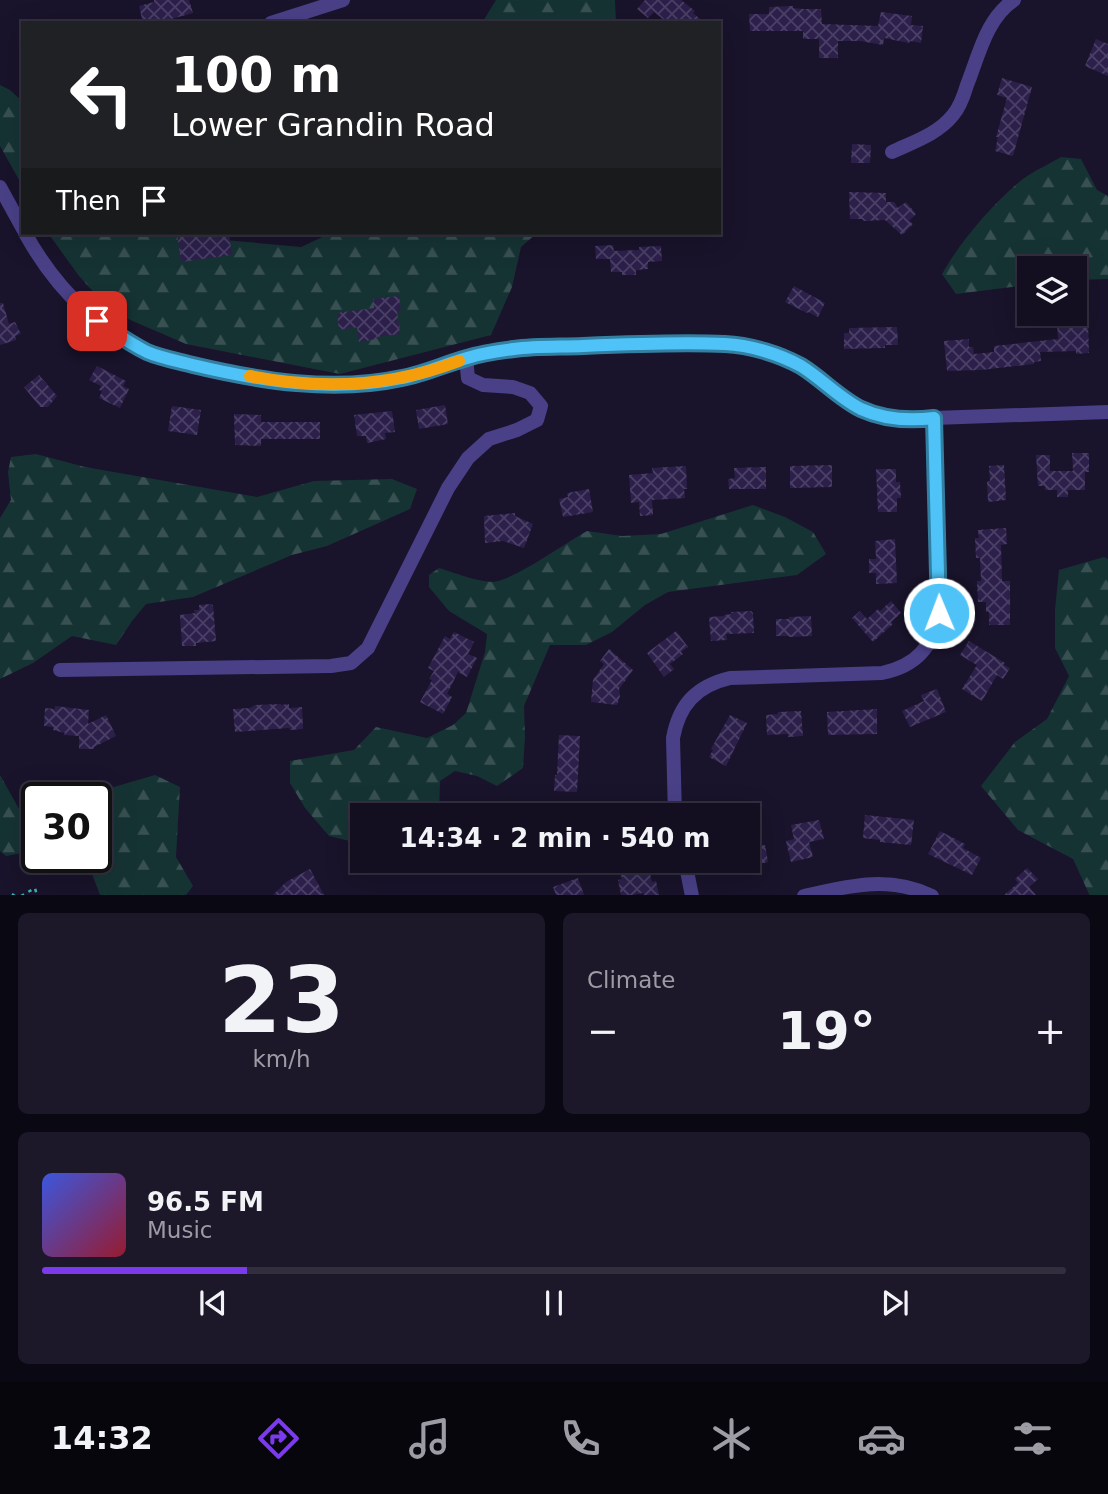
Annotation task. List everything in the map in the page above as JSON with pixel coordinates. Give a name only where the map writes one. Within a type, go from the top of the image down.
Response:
[{"type":"street","points":[[277,21],[343,0]]},
{"type":"street","points":[[892,152],[927,136],[953,116],[989,28],[1003,8],[1014,0]]},
{"type":"street","points":[[0,187],[21,226]]},
{"type":"street","points":[[26,235],[54,278],[75,301],[97,321],[123,338],[149,353],[262,379],[341,386],[402,379],[466,358],[516,348],[728,344],[765,352],[801,366],[860,408],[896,419],[1108,412]]},
{"type":"street","points":[[61,670],[331,666],[351,663],[368,649],[448,488],[468,458],[489,439],[537,420],[541,406],[530,393],[513,387],[483,385],[468,377],[466,358]]},
{"type":"street","points":[[675,803],[675,726],[687,703],[706,686],[730,678],[882,673],[906,665],[925,649],[937,626],[939,613],[934,418]]},
{"type":"street","points":[[687,873],[692,895]]},
{"type":"street","points":[[804,895],[873,883],[910,887],[932,895]]},
{"type":"path","points":[[21,895],[35,888],[37,895]]},
{"type":"green space","points":[[496,0],[615,0],[616,21],[483,21]]},
{"type":"green space","points":[[0,85],[21,100],[21,183],[0,146]]},
{"type":"green space","points":[[1061,157],[1081,159],[1097,190],[1108,196],[1108,279],[1087,280],[1087,256],[1017,256],[1017,286],[956,294],[942,274],[949,262],[989,211],[1027,176]]},
{"type":"green space","points":[[49,235],[215,235],[225,240],[301,247],[327,235],[535,235],[521,247],[512,287],[491,335],[340,374],[186,344],[112,312],[79,276]]},
{"type":"green space","points":[[36,454],[85,467],[257,497],[314,481],[392,479],[417,489],[410,509],[327,546],[292,555],[193,597],[146,604],[116,645],[72,636],[33,663],[0,679],[0,518],[11,500],[8,472],[11,457]]},
{"type":"green space","points":[[753,505],[785,517],[813,532],[826,554],[797,575],[668,592],[645,605],[612,632],[586,645],[550,645],[524,706],[523,768],[497,786],[477,776],[455,771],[440,781],[439,803],[350,803],[350,841],[329,836],[305,808],[290,783],[290,761],[354,750],[376,727],[427,738],[453,725],[466,713],[485,652],[487,634],[449,611],[429,587],[429,575],[439,568],[479,580],[500,581],[587,531],[622,536],[661,534]]},
{"type":"green space","points":[[1104,557],[1108,559],[1108,895],[1090,895],[1073,859],[1018,830],[981,786],[1015,742],[1047,719],[1069,676],[1055,648],[1059,570]]},
{"type":"green space","points":[[0,775],[21,812],[21,853],[6,856],[0,851]]},
{"type":"green space","points":[[155,775],[180,787],[176,857],[193,886],[186,895],[100,895],[92,873],[112,873],[112,788]]},
{"type":"building","points":[[189,0],[193,13],[164,21],[143,21],[139,6],[154,2]]},
{"type":"building","points":[[645,0],[681,0],[703,21],[665,21],[654,12],[648,18],[637,9]]},
{"type":"building","points":[[769,7],[821,9],[822,24],[878,26],[881,12],[912,16],[911,25],[923,26],[921,43],[884,38],[883,45],[838,41],[838,58],[819,58],[819,39],[803,39],[803,31],[750,31],[749,14],[769,14]]},
{"type":"building","points":[[1096,39],[1108,44],[1108,76],[1085,66]]},
{"type":"building","points":[[1002,78],[1032,87],[1013,156],[995,151],[996,137],[1007,98],[997,95]]},
{"type":"building","points":[[852,144],[871,145],[870,163],[851,163]]},
{"type":"building","points":[[849,192],[886,193],[886,202],[894,202],[898,208],[906,202],[916,214],[909,221],[913,224],[902,235],[885,220],[850,219]]},
{"type":"building","points":[[177,235],[229,235],[232,255],[181,262]]},
{"type":"building","points":[[613,245],[614,251],[661,246],[662,261],[648,262],[648,269],[636,270],[636,275],[611,272],[610,259],[596,259],[595,246]]},
{"type":"building","points":[[794,286],[825,303],[818,317],[785,302]]},
{"type":"building","points":[[399,296],[401,311],[397,311],[400,334],[359,342],[357,327],[339,330],[337,313],[374,308],[373,299]]},
{"type":"building","points":[[0,303],[3,303],[9,324],[15,322],[21,334],[15,336],[16,340],[0,345]]},
{"type":"building","points":[[1087,322],[1089,353],[1040,352],[1041,361],[1034,364],[947,371],[944,341],[969,339],[969,347],[973,347],[974,354],[994,352],[994,346],[1058,339],[1057,326],[1087,326]]},
{"type":"building","points":[[897,327],[898,345],[844,349],[844,333],[849,333],[849,328]]},
{"type":"building","points":[[97,366],[126,381],[123,386],[129,389],[120,408],[99,398],[101,386],[89,380]]},
{"type":"building","points":[[39,375],[57,396],[48,407],[40,407],[24,387]]},
{"type":"building","points":[[445,405],[448,424],[419,429],[416,410]]},
{"type":"building","points":[[172,406],[201,410],[197,435],[168,431]]},
{"type":"building","points":[[392,411],[395,432],[385,433],[386,439],[367,443],[366,436],[357,436],[354,415]]},
{"type":"building","points":[[234,414],[261,415],[261,422],[320,422],[320,439],[261,439],[261,446],[235,445]]},
{"type":"building","points":[[1072,453],[1089,453],[1085,490],[1068,490],[1068,497],[1057,497],[1057,490],[1045,490],[1045,486],[1038,486],[1036,455],[1050,455],[1050,471],[1073,471]]},
{"type":"building","points":[[832,465],[832,487],[790,488],[790,466]]},
{"type":"building","points":[[1004,465],[1006,500],[988,502],[989,466]]},
{"type":"building","points":[[686,466],[685,498],[652,500],[653,515],[640,516],[639,502],[631,503],[629,475],[653,473],[652,468]]},
{"type":"building","points":[[766,467],[766,489],[729,489],[728,479],[735,478],[734,468]]},
{"type":"building","points":[[876,469],[896,469],[896,482],[900,482],[901,498],[897,498],[897,512],[878,512]]},
{"type":"building","points":[[589,489],[593,512],[563,517],[559,499],[568,497],[567,493]]},
{"type":"building","points":[[515,513],[515,516],[533,524],[524,548],[503,541],[485,543],[484,516]]},
{"type":"building","points":[[1006,528],[1007,544],[1001,545],[1002,581],[1010,581],[1010,625],[989,625],[986,602],[978,602],[980,558],[976,558],[975,538],[979,538],[978,530]]},
{"type":"building","points":[[895,539],[897,583],[876,584],[876,573],[869,573],[869,559],[876,559],[875,541]]},
{"type":"building","points":[[891,601],[901,613],[873,642],[852,618],[860,611],[867,619]]},
{"type":"building","points":[[199,605],[213,605],[216,641],[182,646],[180,615],[195,613],[194,610],[199,610]]},
{"type":"building","points":[[751,611],[754,633],[726,634],[727,640],[711,641],[709,617]]},
{"type":"building","points":[[811,616],[812,636],[776,636],[776,619]]},
{"type":"building","points":[[676,631],[688,647],[670,664],[674,669],[664,677],[647,653]]},
{"type":"building","points":[[454,632],[474,642],[468,654],[477,658],[467,677],[458,672],[447,694],[452,697],[443,714],[420,702],[432,680],[429,679],[434,671],[428,668],[445,636],[450,639]]},
{"type":"building","points":[[969,641],[1010,668],[1003,679],[997,675],[982,701],[962,689],[977,665],[960,655]]},
{"type":"building","points":[[609,649],[633,670],[619,689],[617,705],[591,702],[593,680],[604,664],[600,661]]},
{"type":"building","points":[[937,689],[946,712],[910,727],[902,711],[924,701],[921,695]]},
{"type":"building","points":[[289,704],[289,708],[302,707],[303,729],[235,732],[233,709]]},
{"type":"building","points":[[55,706],[89,710],[88,724],[106,715],[116,736],[94,749],[79,749],[79,736],[64,735],[65,733],[53,730],[53,727],[44,726],[45,708],[55,709]]},
{"type":"building","points":[[877,709],[877,734],[828,735],[827,712]]},
{"type":"building","points":[[801,711],[803,736],[767,735],[766,715]]},
{"type":"building","points":[[730,715],[747,723],[726,766],[709,757]]},
{"type":"building","points":[[559,735],[580,736],[577,792],[554,791]]},
{"type":"building","points":[[865,815],[914,820],[911,845],[863,838]]},
{"type":"building","points":[[819,820],[824,839],[809,842],[813,857],[791,862],[786,841],[794,839],[791,825]]},
{"type":"building","points":[[940,831],[965,844],[963,848],[981,858],[972,875],[928,854]]},
{"type":"building","points":[[765,845],[768,862],[760,864],[760,846]]},
{"type":"building","points":[[1027,868],[1038,879],[1029,887],[1036,895],[1004,895],[1018,883],[1015,879]]},
{"type":"building","points":[[310,869],[324,895],[273,895],[286,882]]},
{"type":"building","points":[[620,873],[650,873],[652,882],[656,881],[659,895],[621,895],[618,880],[622,879]]},
{"type":"building","points":[[578,878],[584,895],[556,895],[553,887]]},
{"type":"slow traffic","points":[[250,376],[341,386],[402,379],[459,361]]},
{"type":"route","points":[[97,321],[149,353],[214,370],[317,385],[341,386],[402,379],[466,358],[516,348],[728,344],[778,356],[801,366],[860,408],[877,415],[915,420],[934,418],[939,613]]}]
